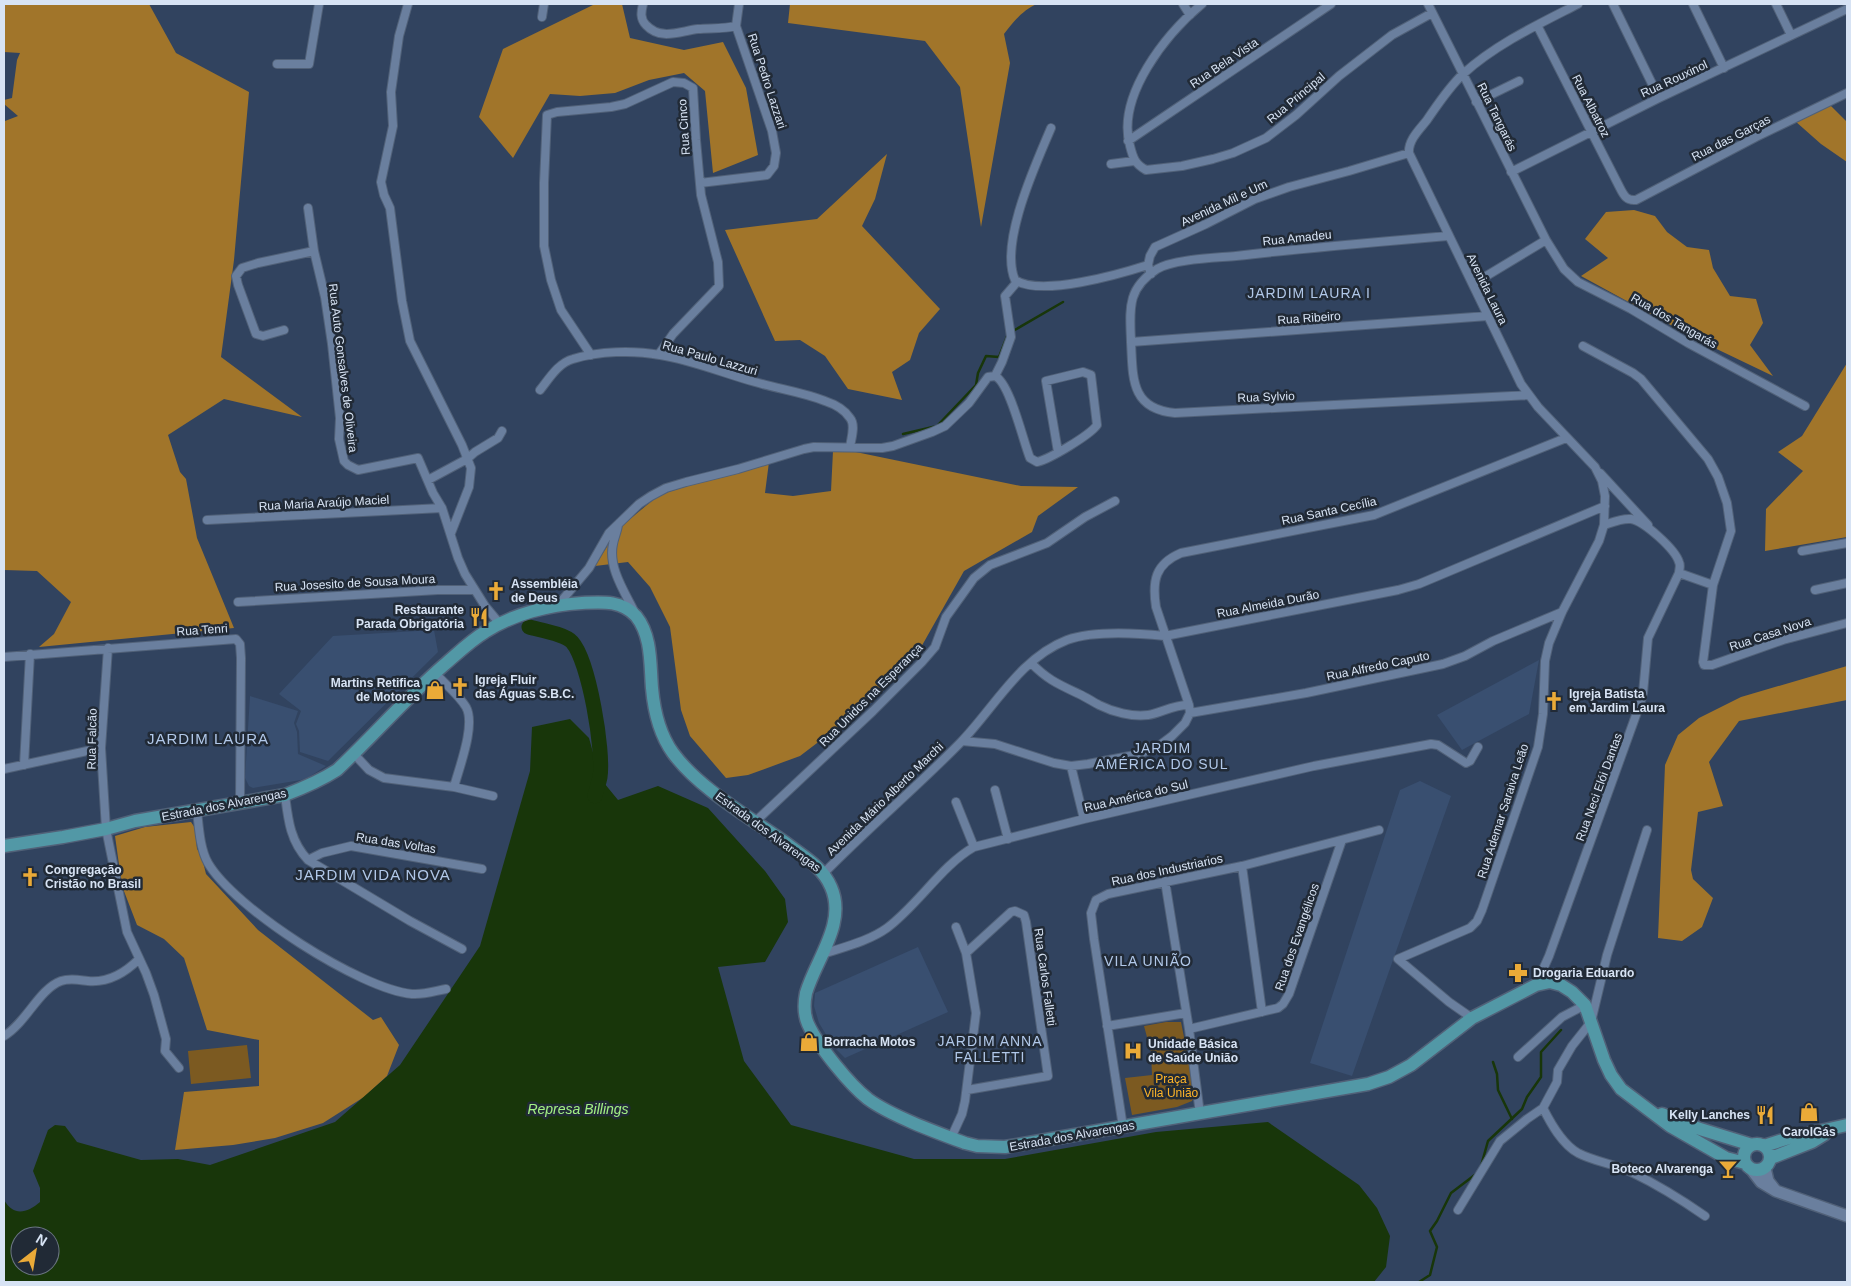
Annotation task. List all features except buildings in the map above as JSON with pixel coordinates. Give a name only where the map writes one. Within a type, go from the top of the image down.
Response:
[{"type":"main road","name":"Estrada dos Alvarengas","points":[[4,846],[63,838],[135,821],[284,795],[319,782],[354,754],[435,673],[473,640],[500,624],[558,605],[605,601],[616,603],[629,610],[638,618],[646,634],[650,651],[655,708],[666,740],[674,754],[718,796],[756,821],[824,873],[832,889],[836,913],[823,954],[807,991],[805,1013],[808,1024],[854,1087],[870,1100],[907,1119],[950,1138],[977,1146],[1005,1147],[1368,1084],[1389,1077],[1411,1065],[1472,1018],[1536,985],[1550,982],[1561,985],[1576,995],[1585,1005],[1611,1075],[1621,1089],[1670,1126],[1726,1158],[1749,1166]]},
{"type":"main road","name":"Estrada dos Alvarengas","points":[[1643,1107],[1700,1129],[1758,1145]]},
{"type":"main road","points":[[1841,1127],[1768,1163],[1758,1170],[1749,1166],[1744,1155],[1748,1147],[1841,1127]]},
{"type":"main road","points":[[1758,1145],[1769,1151],[1768,1163]]},
{"type":"street","points":[[277,64],[309,64],[319,4]]},
{"type":"street","points":[[408,4],[399,36],[391,92],[393,126],[381,182],[390,208],[402,301],[410,341],[462,445],[471,468],[472,476],[451,533]]},
{"type":"street","points":[[542,17],[544,4]]},
{"type":"street","points":[[642,4],[640,13],[644,22],[650,29],[658,33],[667,34],[693,29],[736,26]]},
{"type":"street","name":"Rua Pedro Lazzari","points":[[700,183],[767,175],[774,166],[776,153],[772,131],[736,26],[738,4]]},
{"type":"street","points":[[1183,4],[1190,15]]},
{"type":"street","points":[[1111,164],[1134,161],[1127,131],[1130,104],[1153,58],[1202,4]]},
{"type":"street","name":"Rua Bela Vista","points":[[1128,141],[1331,4]]},
{"type":"street","name":"Rua Tangarás","points":[[1428,4],[1546,240]]},
{"type":"street","points":[[1409,153],[1409,147],[1414,136],[1463,74],[1496,50],[1578,4]]},
{"type":"street","points":[[1613,4],[1659,98]]},
{"type":"street","points":[[1693,4],[1724,68]]},
{"type":"street","points":[[1776,4],[1791,35]]},
{"type":"street","name":"Rua Rouxinol","points":[[1511,172],[1659,98],[1847,9]]},
{"type":"street","name":"Rua Principal","points":[[1134,161],[1142,168],[1152,170],[1213,159],[1250,146],[1266,138],[1296,116],[1339,76],[1392,35],[1432,13]]},
{"type":"street","name":"Rua Albatroz","points":[[1538,25],[1625,198]]},
{"type":"street","points":[[1476,102],[1519,81]]},
{"type":"street","name":"Rua Cinco","points":[[591,355],[561,310],[551,280],[544,246],[547,115],[557,112],[625,104],[673,82],[684,83],[693,88],[701,195],[718,262],[719,286],[673,334],[659,354]]},
{"type":"street","name":"Rua das Garças","points":[[1625,198],[1636,200],[1756,137],[1847,93]]},
{"type":"street","points":[[995,376],[1002,362],[1010,337],[1005,296],[1016,281],[1011,259],[1019,213],[1051,128]]},
{"type":"street","name":"Avenida Laura","points":[[1409,153],[1521,384],[1566,438],[1595,467],[1602,481],[1605,506]]},
{"type":"street","name":"Avenida Mil e Um","points":[[1148,265],[1155,247],[1256,199],[1289,187],[1409,153]]},
{"type":"street","name":"Rua Auto Gonsalves de Oliveira","points":[[308,208],[314,251],[325,297],[332,344],[340,418],[339,439],[344,461],[358,470],[418,458],[442,508],[458,558],[474,590],[500,624]]},
{"type":"street","name":"Rua Amadeu","points":[[1151,274],[1166,265],[1179,262],[1339,245],[1448,236]]},
{"type":"street","points":[[1473,284],[1546,240]]},
{"type":"street","name":"Rua dos Tangarás","points":[[1546,240],[1564,269],[1578,282],[1631,309],[1688,343],[1805,406]]},
{"type":"street","points":[[284,330],[263,336],[256,334],[236,276],[242,268],[314,251]]},
{"type":"street","points":[[1016,281],[1031,285],[1059,285],[1114,276],[1148,265],[1151,274]]},
{"type":"street","name":"Rua Sylvio","points":[[1151,274],[1137,288],[1130,306],[1132,373],[1136,390],[1145,401],[1158,410],[1175,413],[1529,395]]},
{"type":"street","name":"Rua Ribeiro","points":[[1131,342],[1488,316]]},
{"type":"street","points":[[1583,346],[1633,373],[1640,379],[1708,459],[1718,477],[1727,503],[1731,531],[1713,585],[1679,569],[1679,560],[1595,467]]},
{"type":"street","name":"Rua Paulo Lazzuri","points":[[540,390],[553,373],[570,359],[619,353],[659,354],[703,365],[756,383],[834,405],[849,416],[852,422],[850,447]]},
{"type":"street","points":[[558,605],[589,568],[609,533],[639,504],[666,488],[738,469],[793,451],[814,447],[869,448],[893,446],[941,428],[969,403],[988,377],[995,376],[1002,380],[1009,394],[1030,458],[1034,462],[1040,462],[1058,452],[1092,432],[1098,425],[1091,375],[1083,372],[1046,381],[1058,452]]},
{"type":"street","points":[[428,480],[467,459],[474,452],[498,438],[502,432]]},
{"type":"street","name":"Rua Santa Cecília","points":[[1165,636],[1156,607],[1154,585],[1156,575],[1161,566],[1173,556],[1374,515],[1566,438]]},
{"type":"street","name":"Rua Unidos na Esperança","points":[[756,821],[922,662],[935,647],[946,617],[974,578],[990,565],[1005,561],[1047,543],[1085,517],[1115,501]]},
{"type":"street","name":"Rua Almeida Durão","points":[[962,741],[1002,693],[1031,664],[1047,650],[1067,640],[1128,632],[1165,636],[1398,590],[1419,584],[1605,506]]},
{"type":"street","name":"Rua Ademar Saraiva Leão","points":[[1472,1018],[1449,1002],[1398,959],[1470,928],[1477,921],[1538,747],[1545,661],[1549,643],[1604,525],[1605,506]]},
{"type":"street","name":"Rua Maria Araújo Maciel","points":[[207,520],[442,508]]},
{"type":"street","points":[[1604,525],[1629,518],[1654,532]]},
{"type":"street","points":[[619,524],[612,545],[612,559],[616,574],[638,618]]},
{"type":"street","points":[[1802,551],[1847,543]]},
{"type":"street","name":"Rua Neci Elói Dantas","points":[[1536,985],[1553,947],[1640,704],[1643,693],[1648,638],[1679,569]]},
{"type":"street","points":[[1815,590],[1847,583]]},
{"type":"street","name":"Rua Casa Nova","points":[[1713,585],[1703,662],[1706,666],[1712,666],[1783,640],[1847,623]]},
{"type":"street","name":"Rua Josesito de Sousa Moura","points":[[238,602],[438,590],[474,590]]},
{"type":"street","name":"Rua Alfredo Caputo","points":[[1031,664],[1060,686],[1081,694],[1099,705],[1122,713],[1148,715],[1176,705],[1189,709],[1306,693],[1443,664],[1562,612]]},
{"type":"street","points":[[1165,636],[1189,709]]},
{"type":"street","name":"Rua Tenri","points":[[4,658],[30,654],[230,638],[238,641],[241,658],[240,803]]},
{"type":"street","name":"Rua Falcão","points":[[108,648],[101,748],[106,829],[127,932],[146,973],[166,1038],[165,1051],[179,1068]]},
{"type":"street","points":[[24,765],[30,654]]},
{"type":"street","points":[[435,673],[462,702],[469,715],[468,735],[454,787]]},
{"type":"street","name":"Avenida Mário Alberto Marchi","points":[[824,873],[863,833],[962,741],[995,744],[1054,763],[1070,766],[1135,755],[1156,748],[1185,723],[1189,709]]},
{"type":"street","name":"Rua América do Sul","points":[[823,954],[885,929],[910,907],[963,853],[974,847],[1084,819],[1314,766],[1430,744],[1438,745],[1466,763],[1470,761],[1478,748]]},
{"type":"street","points":[[4,768],[101,748]]},
{"type":"street","points":[[354,754],[369,770],[384,778],[454,787],[493,796]]},
{"type":"street","points":[[1070,766],[1084,819]]},
{"type":"street","points":[[995,790],[1008,839]]},
{"type":"street","points":[[284,795],[293,838],[300,852],[308,860],[425,929],[462,948]]},
{"type":"street","points":[[956,802],[974,847]]},
{"type":"street","points":[[197,811],[204,855],[214,871],[249,906],[286,935],[355,974],[385,987],[413,994],[426,994],[446,989]]},
{"type":"street","name":"Rua dos Industriarios","points":[[1123,1127],[1094,939],[1091,913],[1092,906],[1096,900],[1108,894],[1242,866],[1379,830]]},
{"type":"street","points":[[1458,1210],[1500,1141],[1543,1108],[1557,1082],[1558,1070],[1572,1046],[1591,1022],[1607,955],[1647,830]]},
{"type":"street","name":"Rua dos Evangélicos","points":[[1189,1029],[1278,1008],[1283,1004],[1289,994],[1342,840]]},
{"type":"street","name":"Rua das Voltas","points":[[308,860],[333,849],[351,846],[482,870]]},
{"type":"street","points":[[1242,866],[1262,1012]]},
{"type":"street","points":[[1165,881],[1189,1029],[1200,1114]]},
{"type":"street","name":"Rua Carlos Falletti","points":[[966,953],[1011,912],[1020,912],[1024,915],[1048,1076],[967,1090]]},
{"type":"street","points":[[950,1138],[962,1114],[967,1090],[976,1013],[966,953],[956,927]]},
{"type":"street","points":[[4,1036],[13,1031],[47,990],[55,984],[70,979],[96,981],[114,978],[130,968],[139,959]]},
{"type":"street","points":[[1518,1056],[1562,1017],[1585,1005]]},
{"type":"street","points":[[1107,1026],[1186,1013]]},
{"type":"street","points":[[1543,1108],[1558,1134],[1568,1146],[1579,1153],[1631,1172],[1663,1188],[1706,1216]]},
{"type":"street","points":[[1768,1163],[1768,1181],[1776,1191]]},
{"type":"street","points":[[1749,1166],[1761,1182],[1776,1191],[1847,1216]]},
{"type":"shaded area","points":[[4,4],[149,4],[176,53],[249,92],[234,260],[221,357],[302,417],[224,399],[168,435],[180,472],[186,479],[197,538],[234,628],[39,647],[54,634],[71,602],[37,571],[4,570],[4,139],[5,121],[18,116],[4,104],[4,100],[12,98],[17,60],[20,53],[4,52]]},
{"type":"shaded area","points":[[595,4],[622,4],[630,38],[684,50],[723,42],[746,88],[758,155],[713,173],[705,91],[684,73],[649,80],[615,93],[580,96],[550,94],[513,158],[479,117],[503,49]]},
{"type":"shaded area","points":[[790,4],[1037,4],[1023,13],[1004,34],[1010,63],[981,227],[960,87],[925,41],[788,23]]},
{"type":"shaded area","points":[[1828,103],[1847,122],[1847,162],[1821,144],[1795,121]]},
{"type":"shaded area","points":[[887,154],[875,199],[862,226],[940,309],[919,333],[910,360],[892,372],[902,400],[848,389],[825,356],[800,340],[775,341],[725,230],[817,219]]},
{"type":"shaded area","points":[[1634,210],[1655,216],[1667,232],[1687,247],[1709,250],[1713,268],[1730,296],[1756,299],[1763,323],[1750,345],[1773,376],[1700,341],[1581,276],[1608,258],[1585,239],[1606,212]]},
{"type":"shaded area","points":[[1847,363],[1847,537],[1765,551],[1766,509],[1803,471],[1778,452],[1802,436]]},
{"type":"shaded area","points":[[846,450],[1021,486],[1078,487],[1038,516],[1032,532],[964,571],[920,649],[875,699],[800,756],[748,775],[726,778],[690,736],[681,710],[670,627],[650,587],[628,562],[595,566],[618,529],[659,495],[712,478],[738,473],[769,462],[765,493],[793,496],[831,491],[833,451]]},
{"type":"shaded area","points":[[434,630],[438,652],[328,761],[300,752],[299,731],[296,724],[301,711],[279,694],[333,636]]},
{"type":"shaded area","points":[[1539,660],[1529,714],[1462,750],[1437,715]]},
{"type":"shaded area","points":[[1847,666],[1847,700],[1739,721],[1709,762],[1723,806],[1698,812],[1691,870],[1693,879],[1713,898],[1702,927],[1682,941],[1658,938],[1665,765],[1678,735],[1699,718],[1741,697]]},
{"type":"shaded area","points":[[250,696],[298,711],[294,723],[297,732],[298,754],[326,766],[301,780],[253,788],[249,786],[245,778]]},
{"type":"shaded area","points":[[1420,781],[1451,796],[1352,1076],[1310,1063],[1400,790]]},
{"type":"shaded area","points":[[191,822],[195,828],[197,849],[201,854],[206,874],[258,930],[373,1020],[381,1017],[399,1045],[387,1076],[364,1097],[323,1123],[275,1138],[233,1145],[175,1150],[184,1092],[259,1086],[259,1040],[207,1030],[184,958],[164,939],[137,925],[122,886],[115,836],[145,827]]},
{"type":"shaded area","points":[[918,947],[948,1012],[845,1058],[833,1046],[819,1023],[814,1006],[815,993]]},
{"type":"green space","name":"Praça Vila União","points":[[1166,1022],[1181,1022],[1195,1093],[1192,1101],[1177,1107],[1132,1115],[1125,1078],[1152,1075],[1151,1052],[1144,1026]]},
{"type":"green space","points":[[247,1045],[251,1078],[191,1084],[188,1051]]},
{"type":"water","name":"Represa Billings","points":[[570,719],[589,738],[600,778],[618,800],[658,786],[708,808],[765,871],[785,899],[788,922],[765,962],[718,967],[744,1061],[791,1125],[914,1159],[1005,1159],[1156,1132],[1268,1122],[1359,1185],[1377,1208],[1390,1236],[1386,1267],[1374,1282],[4,1282],[4,1200],[12,1209],[21,1212],[30,1209],[40,1202],[40,1188],[33,1171],[48,1130],[55,1125],[65,1126],[77,1142],[141,1160],[178,1159],[210,1165],[335,1122],[400,1065],[480,946],[530,771],[532,727]]},
{"type":"waterway","points":[[1013,331],[1063,302]]},
{"type":"waterway","points":[[903,434],[937,426],[976,385],[978,373],[986,356],[999,357],[1008,334]]},
{"type":"waterway","points":[[529,627],[569,639],[578,652],[584,667],[594,707],[600,748],[600,777],[595,796]]},
{"type":"waterway","points":[[1481,1166],[1488,1141],[1522,1109],[1527,1097],[1541,1077],[1541,1052],[1561,1030]]},
{"type":"waterway","points":[[1493,1062],[1497,1074],[1498,1090],[1512,1119]]},
{"type":"waterway","points":[[1419,1282],[1430,1275],[1437,1247],[1430,1231],[1451,1193],[1476,1174]]},
{"type":"place","name":"Assembléia de Deus","points":[[496,591]]},
{"type":"place","name":"Restaurante Parada Obrigatória","points":[[479,617]]},
{"type":"place","name":"Igreja Fluir das Águas S.B.C.","points":[[460,687]]},
{"type":"place","name":"Martins Retifica de Motores","points":[[435,690]]},
{"type":"place","name":"Igreja Batista em Jardim Laura","points":[[1554,701]]},
{"type":"place","name":"Congregação Cristão no Brasil","points":[[30,877]]},
{"type":"place","name":"Drogaria Eduardo","points":[[1518,973]]},
{"type":"place","name":"Borracha Motos","points":[[809,1042]]},
{"type":"place","name":"Unidade Básica de Saúde União","points":[[1133,1051]]},
{"type":"place","name":"CarolGás","points":[[1809,1112]]},
{"type":"place","name":"Kelly Lanches","points":[[1765,1115]]},
{"type":"place","name":"Boteco Alvarenga","points":[[1728,1169]]},
{"type":"district","name":"JARDIM LAURA I","points":[[1309,293]]},
{"type":"district","name":"JARDIM LAURA","points":[[208,739]]},
{"type":"district","name":"JARDIM AMÉRICA DO SUL","points":[[1162,756]]},
{"type":"district","name":"JARDIM VIDA NOVA","points":[[373,875]]},
{"type":"district","name":"VILA UNIÃO","points":[[1148,961]]},
{"type":"district","name":"JARDIM ANNA FALLETTI","points":[[990,1050]]}]
